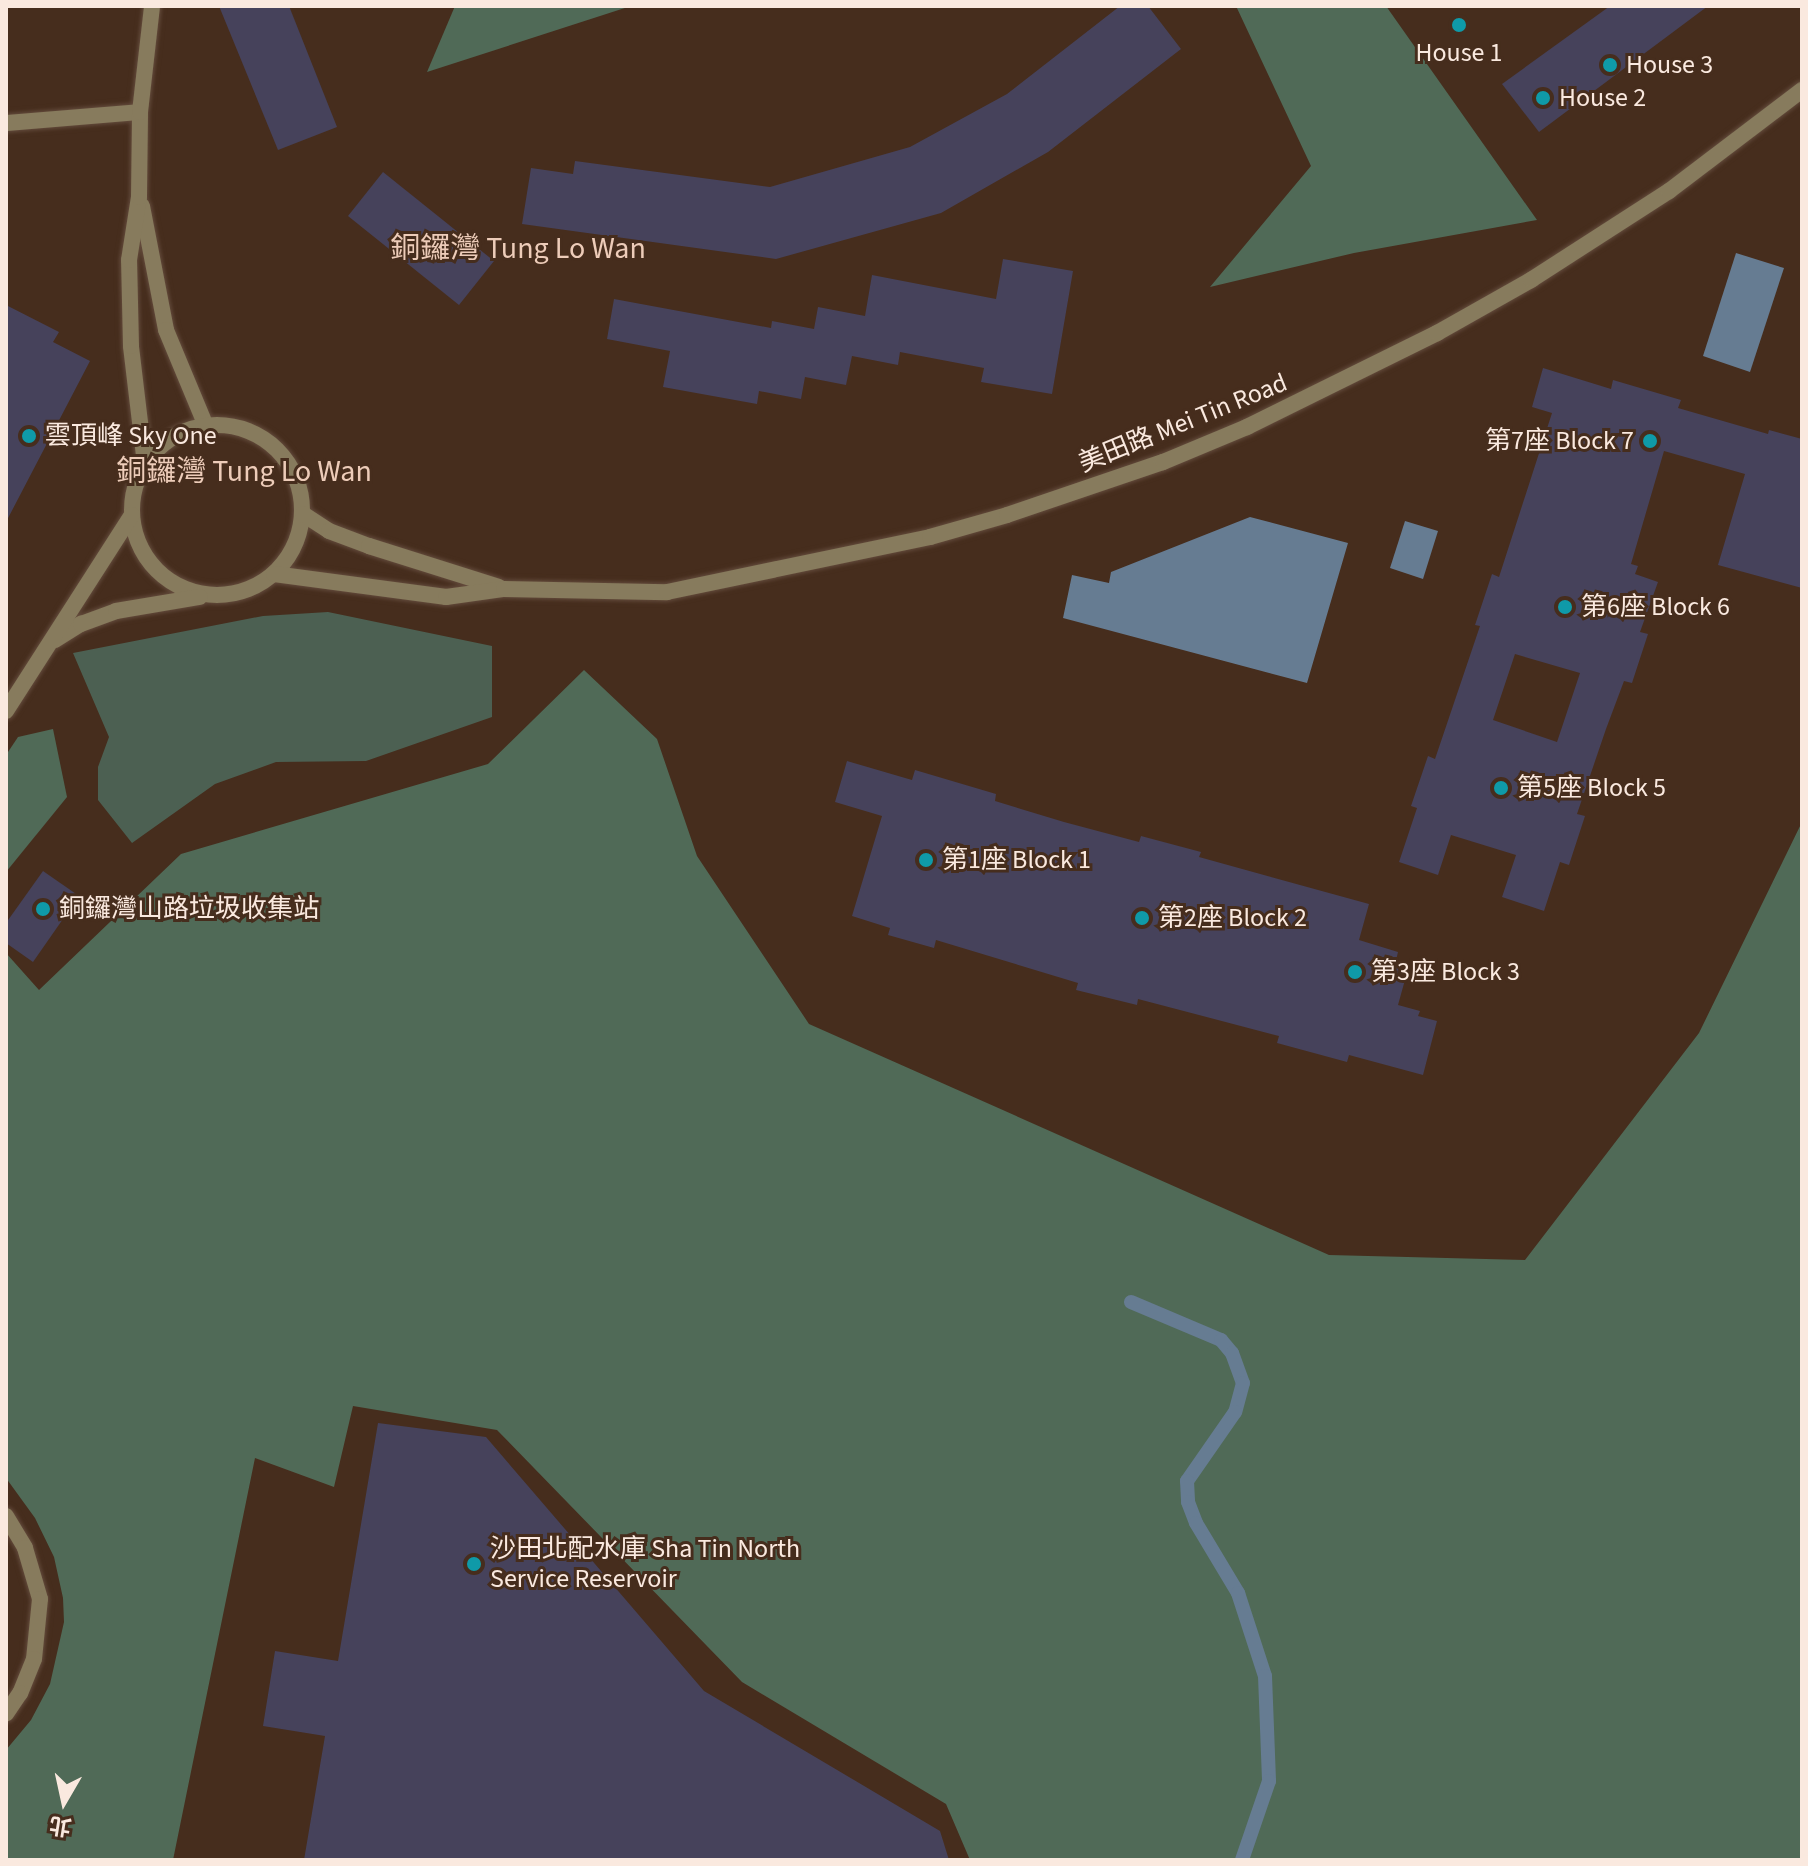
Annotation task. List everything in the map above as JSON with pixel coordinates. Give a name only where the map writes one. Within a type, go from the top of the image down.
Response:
[{"type":"street","points":[[145,464],[131,346],[129,260],[139,197],[140,112],[152,6]]},
{"type":"street","name":"美田路 Mei Tin Road","points":[[274,574],[446,597],[504,589],[667,592],[930,537],[1084,491],[1163,462],[1341,383],[1531,280],[1669,191],[1802,90]]},
{"type":"street","points":[[6,123],[18,125],[140,112]]},
{"type":"street","points":[[139,197],[152,244],[166,330],[206,426]]},
{"type":"street","points":[[53,641],[81,624],[116,611],[235,594],[274,574],[289,557],[299,537],[303,514],[301,492],[294,471],[281,453],[260,436],[234,427],[206,426],[182,432],[162,446],[145,464],[134,488],[132,515],[137,539],[148,561],[166,579],[189,591],[213,595]]},
{"type":"street","name":"美田路 Mei Tin Road","points":[[303,514],[329,531],[369,546],[504,589]]},
{"type":"street","points":[[6,711],[132,515]]},
{"type":"street","points":[[6,1516],[32,1565],[40,1599],[40,1621],[34,1659],[20,1693],[6,1714]]},
{"type":"green space","points":[[455,6],[631,6],[427,72]]},
{"type":"green space","points":[[1236,6],[1386,6],[1537,220],[1354,253],[1210,287],[1311,166]]},
{"type":"green space","points":[[328,612],[492,646],[492,717],[366,761],[276,762],[215,784],[132,843],[98,800],[98,767],[109,737],[73,653],[263,616]]},
{"type":"green space","points":[[584,670],[657,739],[697,856],[809,1024],[1329,1255],[1525,1260],[1699,1033],[1802,822],[1802,1860],[970,1860],[946,1804],[742,1682],[497,1430],[353,1406],[334,1487],[255,1458],[173,1860],[6,1860],[6,1750],[31,1720],[50,1684],[64,1622],[63,1598],[54,1557],[35,1518],[6,1478],[6,953],[39,990],[181,854],[488,764]]},
{"type":"green space","points":[[53,729],[67,797],[6,872],[6,755],[18,737]]},
{"type":"water","points":[[1736,253],[1784,268],[1750,372],[1703,356]]},
{"type":"water","points":[[1250,517],[1348,543],[1307,683],[1063,618],[1072,575],[1109,583],[1111,572]]},
{"type":"water","points":[[1405,521],[1438,531],[1423,579],[1390,568]]},
{"type":"building","points":[[219,6],[289,6],[337,127],[278,150]]},
{"type":"building","points":[[1120,6],[1148,6],[1181,49],[1048,152],[941,213],[776,259],[522,224],[531,168],[573,174],[575,161],[770,187],[910,147],[1007,94]]},
{"type":"building","points":[[1610,6],[1708,6],[1539,132],[1502,84]]},
{"type":"building","points":[[383,172],[494,261],[459,305],[348,216]]},
{"type":"building","points":[[1003,259],[1073,271],[1052,394],[981,382],[984,368],[900,352],[898,365],[852,356],[846,385],[805,377],[801,399],[759,391],[757,404],[663,387],[670,351],[607,339],[614,299],[771,328],[772,321],[814,329],[818,307],[865,316],[872,275],[996,299]]},
{"type":"building","name":"雲頂峰 Sky One","points":[[6,305],[59,332],[53,342],[90,361],[6,522]]},
{"type":"building","points":[[1543,368],[1611,389],[1613,380],[1681,400],[1678,408],[1768,434],[1769,430],[1802,439],[1802,588],[1718,565],[1745,474],[1664,451],[1631,564],[1638,566],[1635,574],[1658,582],[1640,632],[1648,634],[1632,683],[1624,681],[1606,729],[1577,814],[1585,816],[1569,865],[1560,862],[1544,911],[1502,897],[1516,855],[1451,835],[1438,875],[1399,862],[1417,808],[1411,806],[1428,756],[1435,759],[1480,626],[1475,625],[1492,574],[1499,577],[1552,413],[1532,407]],"holes":[[[1515,654],[1580,673],[1557,742],[1493,720]]]},
{"type":"building","points":[[847,761],[912,780],[915,770],[996,794],[995,801],[1064,822],[1139,842],[1141,836],[1201,852],[1199,857],[1369,904],[1359,940],[1398,952],[1395,965],[1408,969],[1398,1005],[1420,1011],[1418,1016],[1437,1021],[1423,1075],[1349,1055],[1347,1062],[1277,1043],[1279,1036],[1138,999],[1137,1005],[1076,990],[1078,983],[936,940],[934,948],[888,935],[890,928],[852,916],[882,816],[835,802]]},
{"type":"building","name":"銅鑼灣山路垃圾收集站","points":[[43,871],[79,896],[33,962],[6,943],[6,923]]},
{"type":"building","name":"沙田北配水庫 Sha Tin North Service Reservoir","points":[[378,1423],[486,1437],[704,1691],[940,1831],[949,1860],[304,1860],[325,1736],[263,1726],[275,1651],[338,1661]]},
{"type":"waterway","points":[[1131,1302],[1221,1340],[1232,1353],[1243,1383],[1235,1412],[1187,1481],[1188,1502],[1196,1523],[1238,1593],[1265,1676],[1269,1781],[1242,1860]]},
{"type":"place","name":"House 1","points":[[1459,25]]},
{"type":"place","name":"House 3","points":[[1610,65]]},
{"type":"place","name":"House 2","points":[[1543,98]]},
{"type":"place","name":"雲頂峰 Sky One","points":[[29,436]]},
{"type":"place","name":"第7座 Block 7","points":[[1650,441]]},
{"type":"place","name":"第6座 Block 6","points":[[1565,607]]},
{"type":"place","name":"第5座 Block 5","points":[[1501,788]]},
{"type":"place","name":"第1座 Block 1","points":[[926,860]]},
{"type":"place","name":"銅鑼灣山路垃圾收集站","points":[[43,909]]},
{"type":"place","name":"第2座 Block 2","points":[[1142,918]]},
{"type":"place","name":"第3座 Block 3","points":[[1355,972]]},
{"type":"place","name":"沙田北配水庫 Sha Tin North Service Reservoir","points":[[474,1564]]},
{"type":"district","name":"銅鑼灣 Tung Lo Wan","points":[[518,249]]},
{"type":"district","name":"銅鑼灣 Tung Lo Wan","points":[[244,472]]}]
